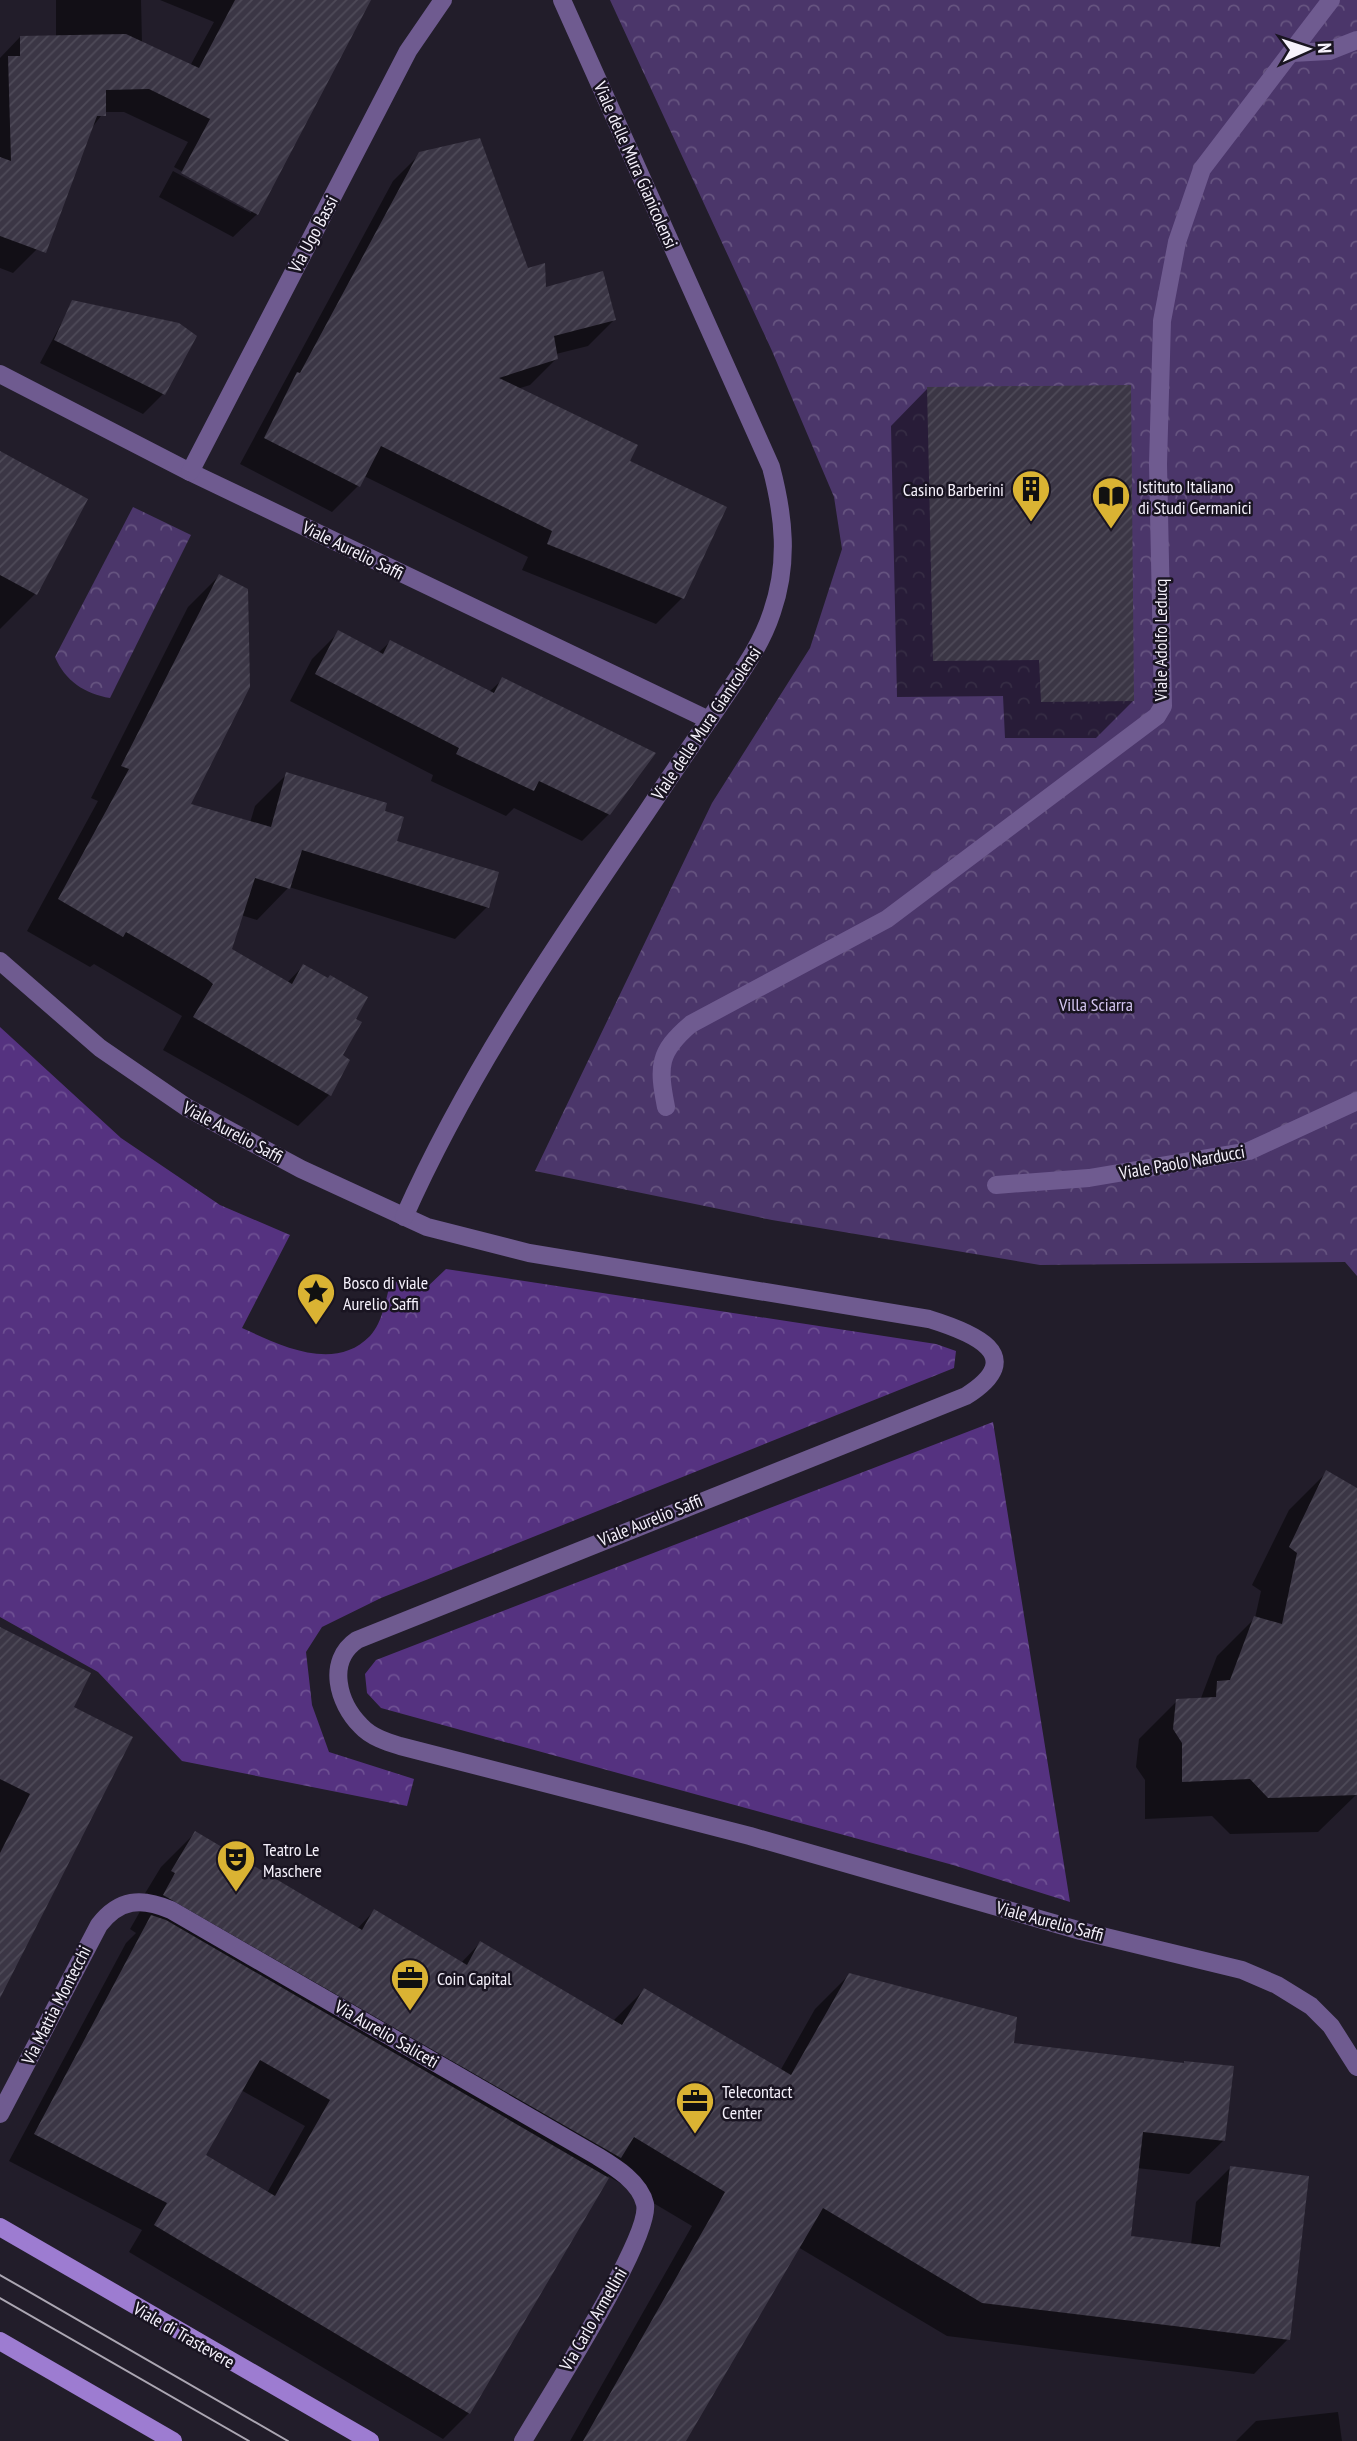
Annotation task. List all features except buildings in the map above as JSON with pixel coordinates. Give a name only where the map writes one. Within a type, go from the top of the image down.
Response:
[{"type":"main road","name":"Viale di Trastevere","points":[[0,2227],[370,2441]]},
{"type":"main road","points":[[0,2340],[173,2441]]},
{"type":"street","name":"Via Ugo Bassi","points":[[190,472],[408,51],[443,0]]},
{"type":"street","name":"Viale delle Mura Gianicolensi","points":[[404,1217],[442,1135],[489,1053],[571,924],[748,662],[772,613],[783,565],[781,508],[762,444],[562,0]]},
{"type":"street","name":"Viale Adolfo Leducq","points":[[666,1107],[659,1071],[674,1039],[691,1024],[887,919],[1157,716],[1163,706],[1157,464],[1162,320],[1177,242],[1202,169],[1331,0]]},
{"type":"street","points":[[1292,53],[1329,51],[1357,40]]},
{"type":"street","name":"Viale Aurelio Saffi","points":[[0,374],[190,472],[709,720]]},
{"type":"street","name":"Viale Aurelio Saffi","points":[[0,961],[100,1048],[178,1102],[301,1169],[404,1217],[448,1233],[529,1253],[908,1315],[946,1324],[980,1338],[993,1353],[992,1374],[966,1396],[375,1631],[345,1648],[339,1660],[340,1693],[362,1728],[381,1740],[400,1746],[750,1836],[1068,1927],[1256,1975],[1291,1993],[1322,2016],[1357,2067]]},
{"type":"street","name":"Viale Paolo Narducci","points":[[996,1185],[1089,1178],[1249,1151],[1357,1101]]},
{"type":"street","name":"Via Aurelio Saliceti","points":[[123,1905],[139,1901],[171,1910],[597,2155],[622,2172],[639,2192]]},
{"type":"street","name":"Via Mattia Montecchi","points":[[0,2114],[89,1942],[110,1910],[123,1905]]},
{"type":"street","name":"Via Carlo Armellini","points":[[523,2441],[638,2237],[645,2204],[639,2192]]},
{"type":"green space","name":"Villa Sciarra","points":[[610,0],[1357,0],[1357,1276],[1345,1262],[1040,1265],[772,1220],[535,1171],[712,803],[810,648],[842,549],[834,497],[772,351]]},
{"type":"green space","points":[[133,507],[191,535],[110,698],[77,685],[64,673],[55,657]]},
{"type":"green space","points":[[0,1027],[121,1138],[220,1205],[290,1235],[242,1328],[273,1342],[324,1354],[340,1353],[356,1347],[370,1336],[378,1324],[391,1280],[424,1290],[446,1269],[936,1344],[956,1351],[954,1368],[381,1598],[322,1627],[306,1652],[312,1705],[329,1752],[414,1779],[407,1806],[182,1761],[98,1672],[0,1617]]},
{"type":"green space","points":[[993,1422],[1070,1902],[953,1865],[381,1708],[367,1693],[365,1674],[376,1660]]},
{"type":"tram line","points":[[0,2275],[288,2441]]},
{"type":"tram line","points":[[0,2298],[249,2441]]},
{"type":"place","name":"Casino Barberini","points":[[1031,523]]},
{"type":"place","name":"Istituto Italiano di Studi Germanici","points":[[1111,530]]},
{"type":"place","name":"Bosco di viale Aurelio Saffi","points":[[316,1326]]},
{"type":"place","name":"Teatro Le Maschere","points":[[236,1893]]},
{"type":"place","name":"Coin Capital","points":[[410,2012]]},
{"type":"place","name":"Telecontact Center","points":[[695,2135]]}]
